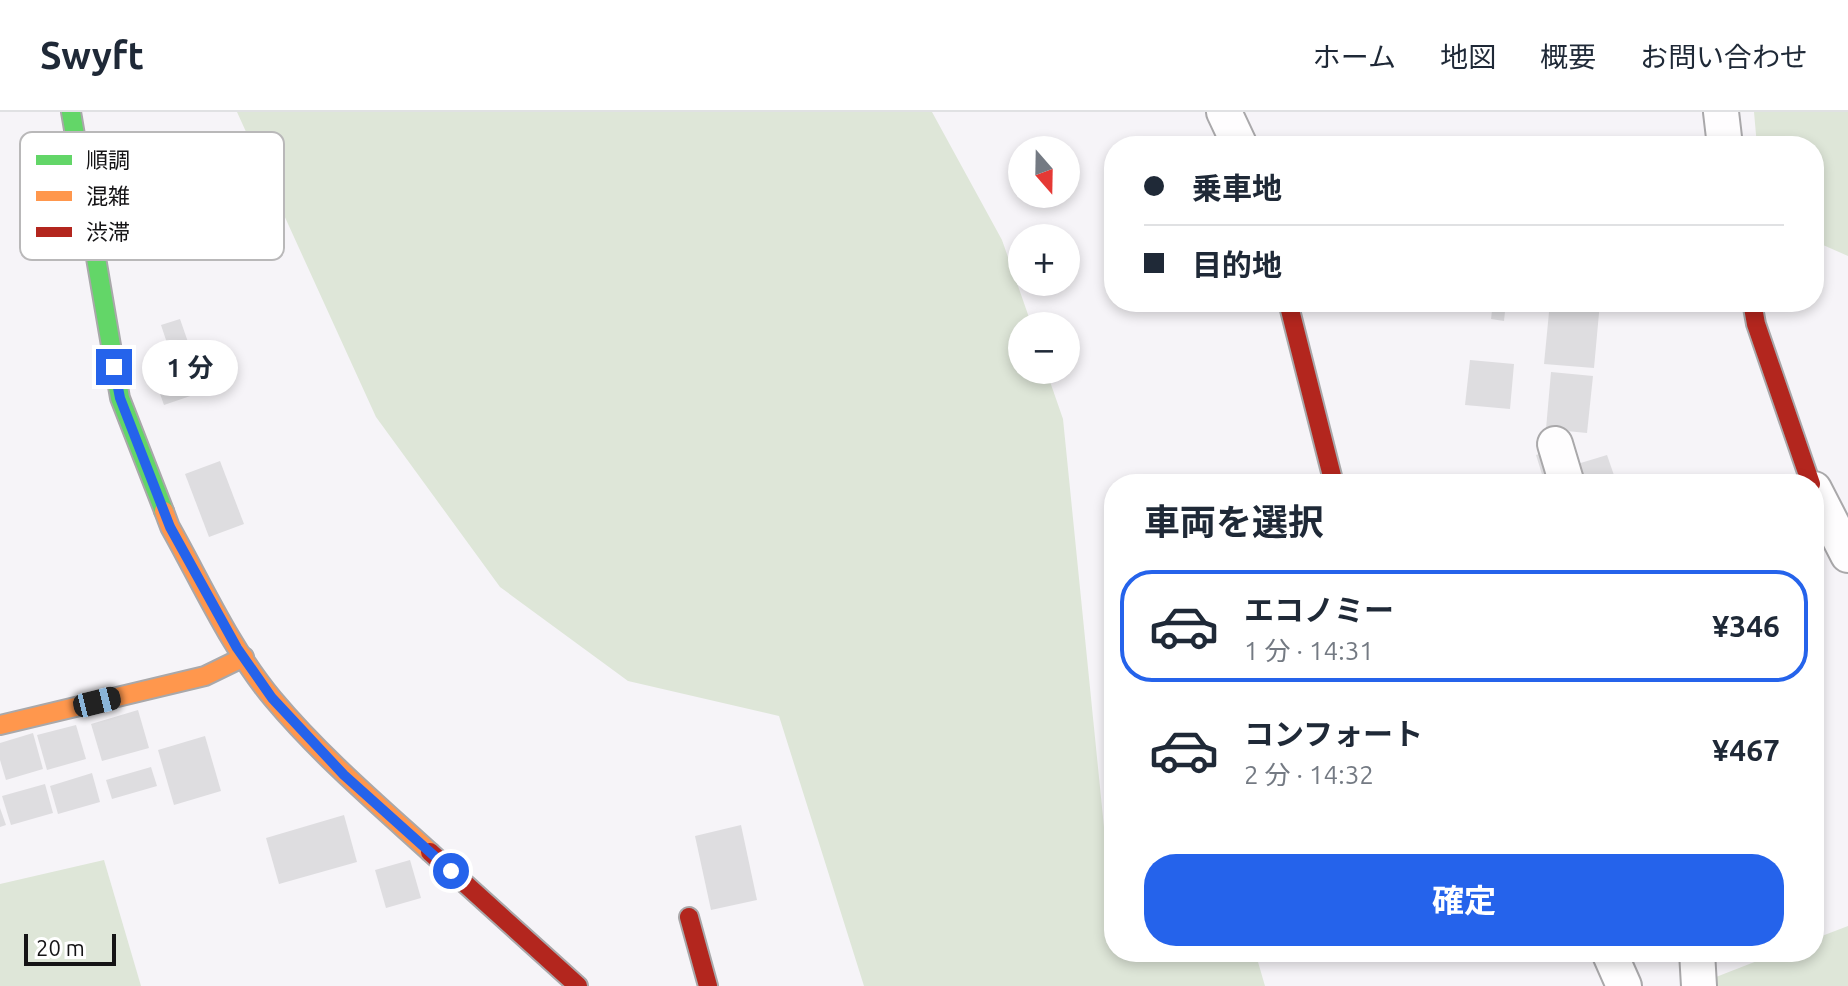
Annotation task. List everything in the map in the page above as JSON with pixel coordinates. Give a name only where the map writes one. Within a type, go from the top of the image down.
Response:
[{"type":"street","points":[[71,112],[74,132]]},
{"type":"street","points":[[1224,112],[1235,136]]},
{"type":"street","points":[[1721,112],[1724,136]]},
{"type":"street","points":[[96,260],[120,398],[170,527],[244,657],[272,698],[344,775],[578,986]]},
{"type":"street","points":[[1291,312],[1331,474]]},
{"type":"street","points":[[1754,312],[1808,474]]},
{"type":"street","points":[[1555,444],[1564,474]]},
{"type":"street","points":[[1824,508],[1848,555]]},
{"type":"street","points":[[0,725],[205,676],[244,657]]},
{"type":"street","points":[[689,917],[708,986]]},
{"type":"street","points":[[1613,962],[1624,986]]},
{"type":"street","points":[[1698,962],[1699,986]]},
{"type":"shaded area","points":[[237,112],[932,112],[1002,240],[1008,257],[1008,296],[1022,296],[1027,312],[1008,312],[1008,384],[1051,384],[1063,419],[1104,827],[1104,962],[1258,962],[1265,986],[864,986],[779,716],[628,681],[500,587],[376,417],[284,215],[284,132],[246,132]]},
{"type":"shaded area","points":[[1754,112],[1848,112],[1848,256],[1824,245],[1824,136],[1756,136]]},
{"type":"shaded area","points":[[104,860],[141,986],[0,986],[0,884]]},
{"type":"shaded area","points":[[1848,926],[1848,986],[1717,986],[1716,977],[1754,962],[1824,962],[1824,935]]},
{"type":"building","points":[[1492,312],[1505,312],[1504,321],[1491,319]]},
{"type":"building","points":[[1549,312],[1599,312],[1594,368],[1544,364]]},
{"type":"building","points":[[180,319],[205,391],[164,405],[147,357],[169,349],[161,325]]},
{"type":"building","points":[[1470,360],[1514,364],[1510,409],[1465,405]]},
{"type":"building","points":[[1551,372],[1593,376],[1587,433],[1546,429]]},
{"type":"building","points":[[1548,451],[1556,474],[1542,474],[1536,455]]},
{"type":"building","points":[[1607,455],[1614,474],[1577,474],[1574,465]]},
{"type":"building","points":[[220,461],[244,524],[209,537],[185,474]]},
{"type":"building","points":[[138,710],[149,748],[102,761],[91,724]]},
{"type":"building","points":[[76,725],[86,759],[47,770],[37,735]]},
{"type":"building","points":[[33,733],[43,769],[6,780],[0,760],[0,743]]},
{"type":"building","points":[[205,736],[221,791],[174,805],[158,750]]},
{"type":"building","points":[[151,767],[157,786],[112,799],[106,780]]},
{"type":"building","points":[[92,773],[100,802],[58,814],[50,786]]},
{"type":"building","points":[[45,784],[53,813],[11,825],[2,796]]},
{"type":"building","points":[[0,808],[6,825],[0,827]]},
{"type":"building","points":[[344,815],[357,862],[279,884],[266,838]]},
{"type":"building","points":[[741,825],[757,900],[711,910],[695,836]]},
{"type":"building","points":[[410,860],[421,898],[386,908],[375,870]]},
{"type":"traffic: fast","points":[[71,112],[74,132]]},
{"type":"traffic: fast","points":[[96,260],[120,398],[164,511]]},
{"type":"traffic: slow","points":[[164,511],[218,616],[258,680],[329,759],[430,852]]},
{"type":"traffic: slow","points":[[0,725],[205,676],[244,657]]},
{"type":"traffic: jam","points":[[1291,312],[1331,474]]},
{"type":"traffic: jam","points":[[1754,312],[1808,474]]},
{"type":"traffic: jam","points":[[430,852],[578,986]]},
{"type":"traffic: jam","points":[[689,917],[708,986]]},
{"type":"route","points":[[114,367],[120,398],[170,527],[237,648],[272,698],[344,775],[451,871]]}]
